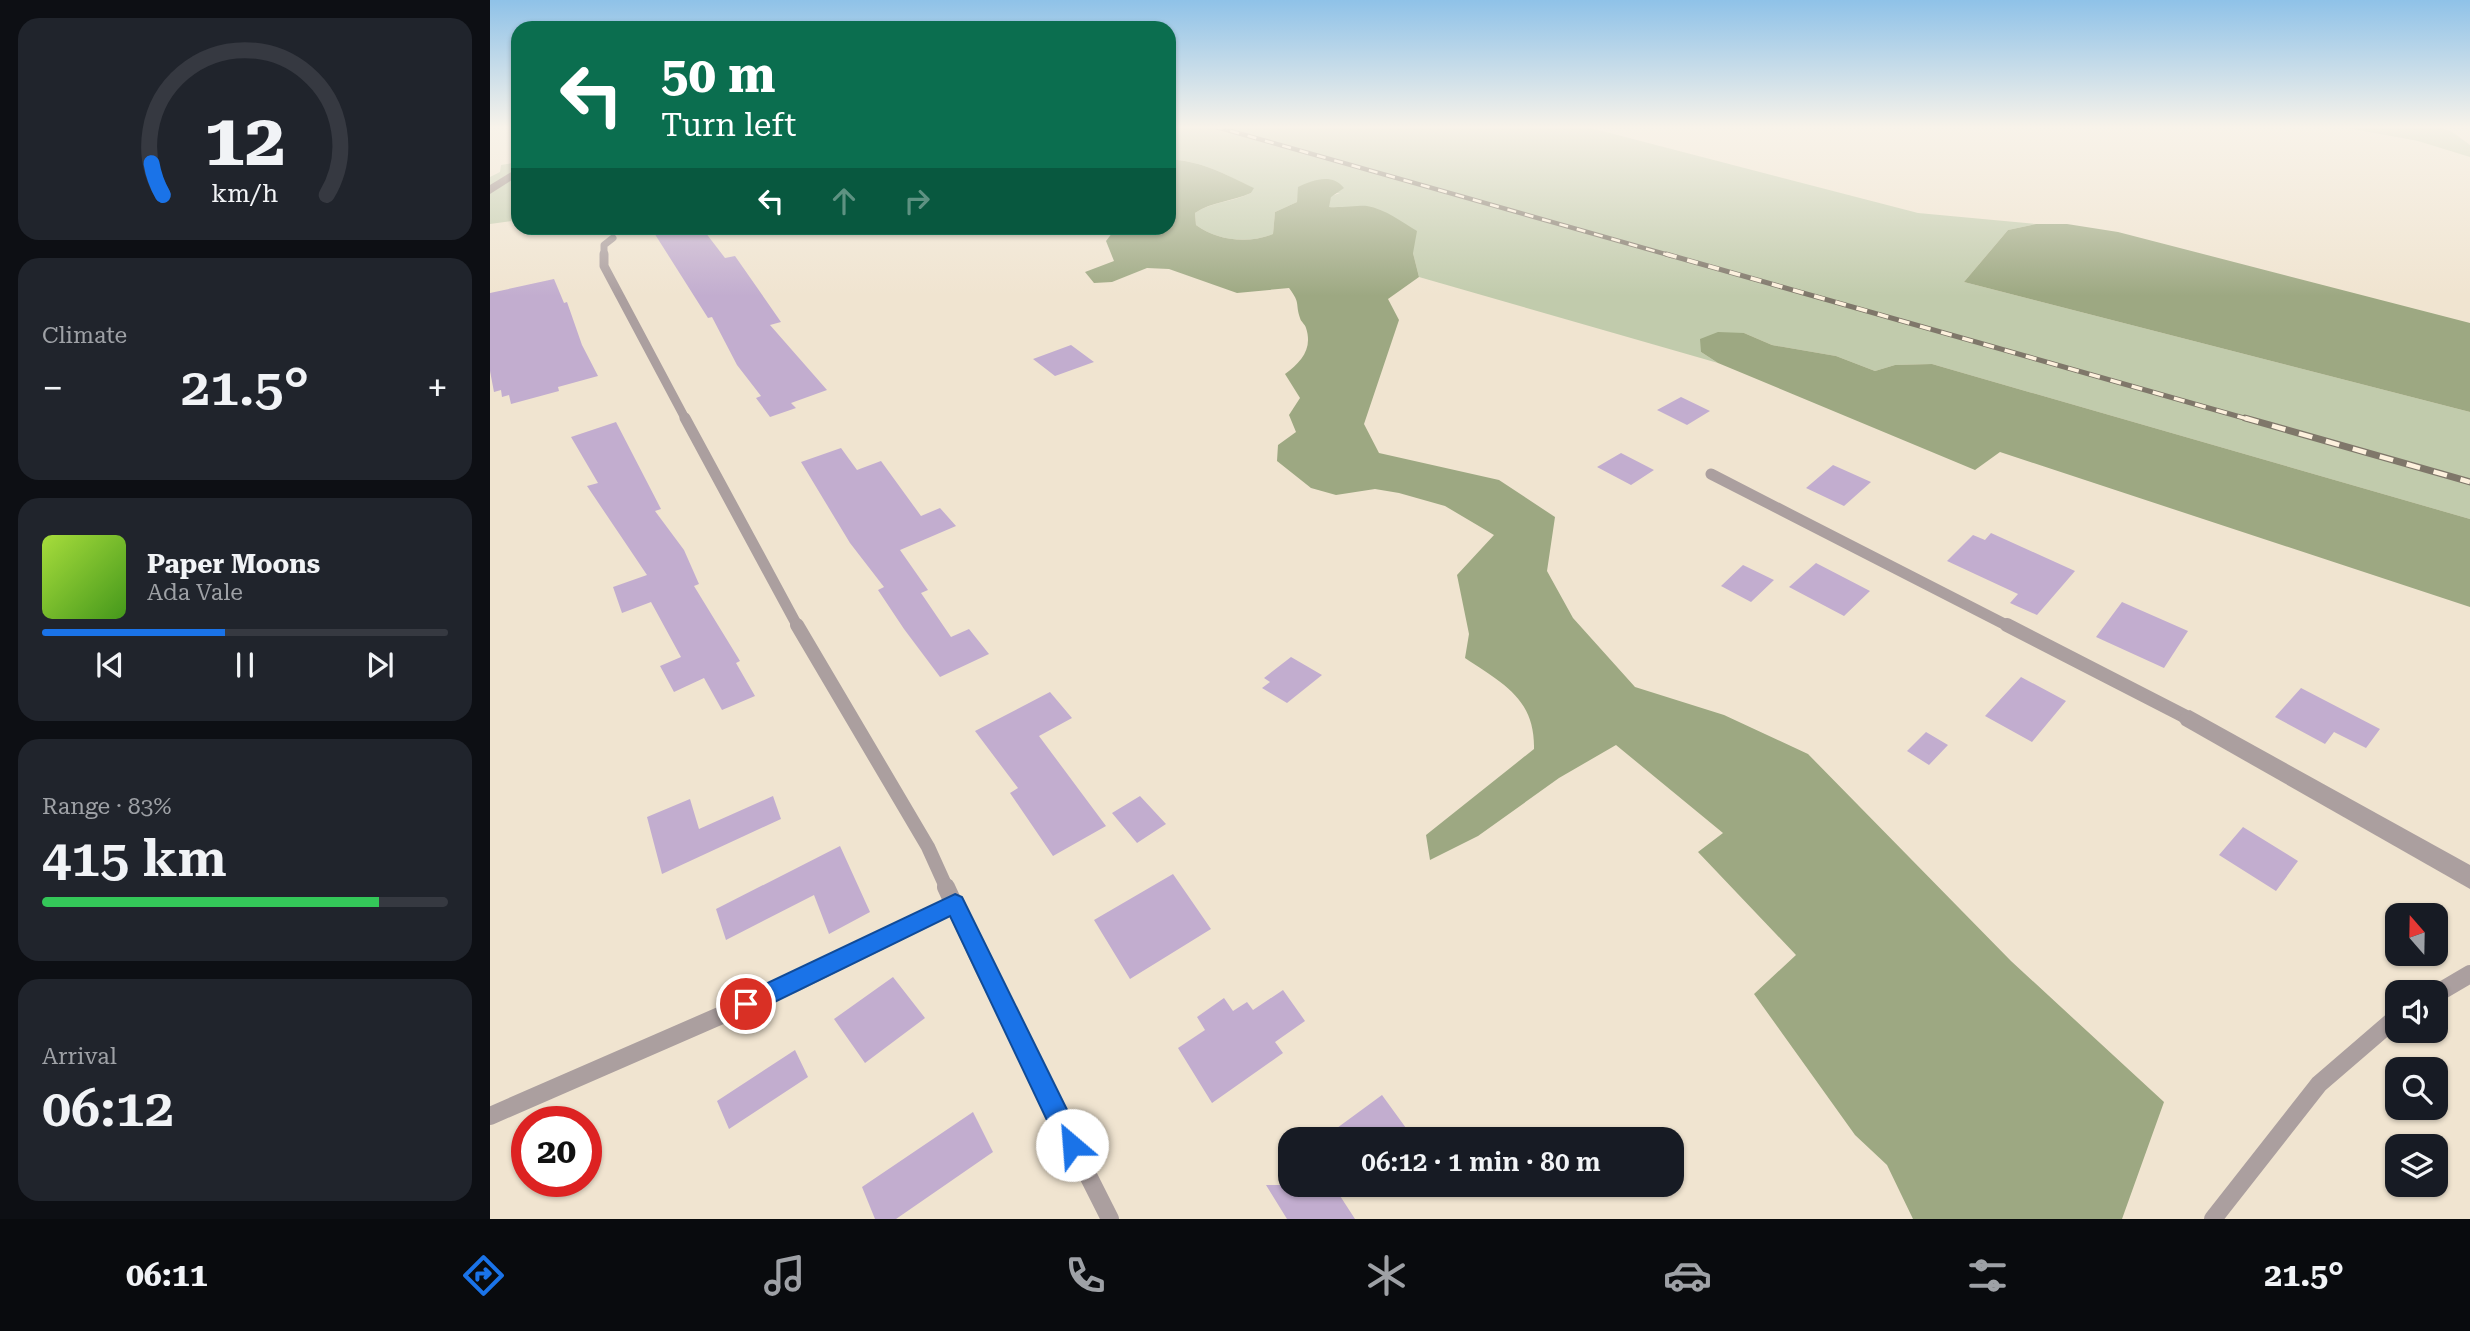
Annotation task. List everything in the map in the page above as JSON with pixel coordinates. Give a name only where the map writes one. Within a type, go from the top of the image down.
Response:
[{"type":"street","points":[[2190,719],[2470,878]]},
{"type":"lane","points":[[613,238],[604,245],[604,265],[784,604],[928,848],[983,967],[1110,1219]]},
{"type":"lane","points":[[1711,474],[2190,719]]},
{"type":"lane","points":[[490,1116],[793,984],[955,904]]},
{"type":"lane","points":[[2448,987],[2470,974]]},
{"type":"lane","points":[[2213,1219],[2319,1084],[2385,1027]]},
{"type":"green space","points":[[490,183],[511,183],[511,221],[490,224]]},
{"type":"green space","points":[[1176,183],[1243,183],[1254,188],[1251,193],[1208,206],[1195,213],[1196,225],[1223,238],[1243,240],[1273,234],[1275,212],[1297,202],[1298,187],[1308,183],[1339,183],[1344,188],[1331,197],[1329,207],[1374,208],[1417,231],[1413,253],[1419,277],[1388,299],[1399,320],[1364,424],[1379,453],[1499,480],[1555,517],[1547,571],[1573,618],[1635,687],[1724,715],[1808,754],[2011,961],[2164,1102],[2122,1219],[1913,1219],[1887,1165],[1855,1135],[1754,994],[1796,955],[1698,852],[1723,833],[1616,745],[1559,778],[1478,836],[1430,860],[1426,835],[1534,749],[1533,731],[1522,704],[1503,684],[1465,658],[1469,634],[1457,575],[1494,535],[1445,506],[1399,493],[1375,489],[1336,495],[1311,488],[1277,461],[1278,445],[1296,432],[1289,415],[1300,398],[1285,374],[1301,360],[1308,342],[1306,328],[1289,288],[1237,293],[1169,269],[1147,268],[1112,282],[1094,283],[1085,272],[1114,261],[1106,241],[1111,235],[1176,235]]},
{"type":"green space","points":[[1242,183],[1802,183],[1918,213],[2036,224],[2008,230],[1964,282],[2470,412],[2470,519],[1932,364],[1895,365],[1875,371],[1836,356],[1772,345],[1744,333],[1701,352],[1718,363],[1419,277],[1413,253],[1366,206],[1350,209],[1328,207],[1331,196],[1340,193],[1298,195],[1297,202],[1275,212],[1273,234],[1254,239],[1223,238],[1196,225],[1195,213],[1251,193],[1253,188]]},
{"type":"green space","points":[[2036,224],[2067,224],[2118,232],[2470,323],[2470,412],[1964,282],[2008,230]]},
{"type":"green space","points":[[1718,332],[1744,333],[1772,345],[1836,356],[1875,371],[1895,365],[1932,364],[2470,519],[2470,607],[2000,452],[1975,470],[1718,363],[1701,352],[1700,339]]},
{"type":"building","points":[[655,235],[707,235],[725,258],[735,256],[781,322],[770,325],[827,390],[791,403],[796,408],[770,417],[756,398],[761,396],[737,365],[712,317],[708,318]]},
{"type":"building","points":[[554,279],[564,303],[567,302],[582,345],[598,376],[558,387],[559,391],[511,404],[509,395],[502,397],[501,390],[494,392],[490,371],[490,293]]},
{"type":"building","points":[[1071,345],[1094,362],[1055,376],[1033,359]]},
{"type":"building","points":[[1681,397],[1710,411],[1687,425],[1657,410]]},
{"type":"building","points":[[616,422],[661,509],[655,511],[684,550],[699,584],[694,586],[740,661],[736,663],[755,696],[722,710],[704,678],[674,692],[660,666],[681,657],[651,602],[622,613],[613,587],[647,575],[587,486],[598,483],[571,437]]},
{"type":"building","points":[[841,448],[857,470],[881,461],[921,516],[940,508],[956,526],[900,550],[928,590],[921,593],[951,637],[969,629],[989,654],[940,677],[904,629],[878,590],[884,587],[850,543],[801,462]]},
{"type":"building","points":[[1621,453],[1654,470],[1631,485],[1597,467]]},
{"type":"building","points":[[1833,465],[1871,482],[1844,506],[1806,488]]},
{"type":"building","points":[[1991,533],[2075,571],[2037,615],[2010,603],[2018,594],[1947,561],[1973,535],[1985,540]]},
{"type":"building","points":[[1816,563],[1870,591],[1844,616],[1789,587]]},
{"type":"building","points":[[1743,565],[1774,580],[1751,602],[1721,586]]},
{"type":"building","points":[[2122,602],[2188,631],[2164,668],[2096,637]]},
{"type":"building","points":[[1291,657],[1322,675],[1287,703],[1262,688],[1270,682],[1264,678]]},
{"type":"building","points":[[2021,677],[2066,701],[2032,742],[1985,716]]},
{"type":"building","points":[[2301,688],[2380,729],[2366,748],[2334,732],[2325,744],[2275,717]]},
{"type":"building","points":[[1050,692],[1072,718],[1039,736],[1106,826],[1053,856],[1010,793],[1018,788],[975,731]]},
{"type":"building","points":[[1926,732],[1948,745],[1929,765],[1907,751]]},
{"type":"building","points":[[773,796],[781,819],[662,874],[647,817],[690,799],[699,829]]},
{"type":"building","points":[[1140,796],[1166,824],[1137,843],[1112,813]]},
{"type":"building","points":[[2243,827],[2298,861],[2276,891],[2219,855]]},
{"type":"building","points":[[840,846],[870,912],[829,934],[814,895],[726,940],[716,909]]},
{"type":"building","points":[[1173,874],[1211,929],[1130,979],[1094,920]]},
{"type":"building","points":[[893,977],[925,1018],[865,1063],[834,1019]]},
{"type":"building","points":[[1283,990],[1305,1021],[1275,1042],[1283,1053],[1212,1103],[1178,1048],[1205,1030],[1197,1017],[1224,998],[1233,1011],[1247,1002],[1253,1010]]},
{"type":"building","points":[[795,1050],[808,1077],[729,1129],[717,1101]]},
{"type":"building","points":[[1382,1095],[1405,1127],[1338,1127]]},
{"type":"building","points":[[973,1112],[993,1152],[896,1219],[875,1219],[862,1187]]},
{"type":"building","points":[[1266,1185],[1278,1185],[1278,1197],[1341,1197],[1355,1219],[1287,1219]]},
{"type":"railway","points":[[1414,183],[1672,256]]},
{"type":"railway","points":[[1666,254],[2251,420]]},
{"type":"railway","points":[[2245,418],[2470,482]]},
{"type":"route","points":[[746,1004],[793,984],[955,904],[983,967],[1072,1145]]}]
